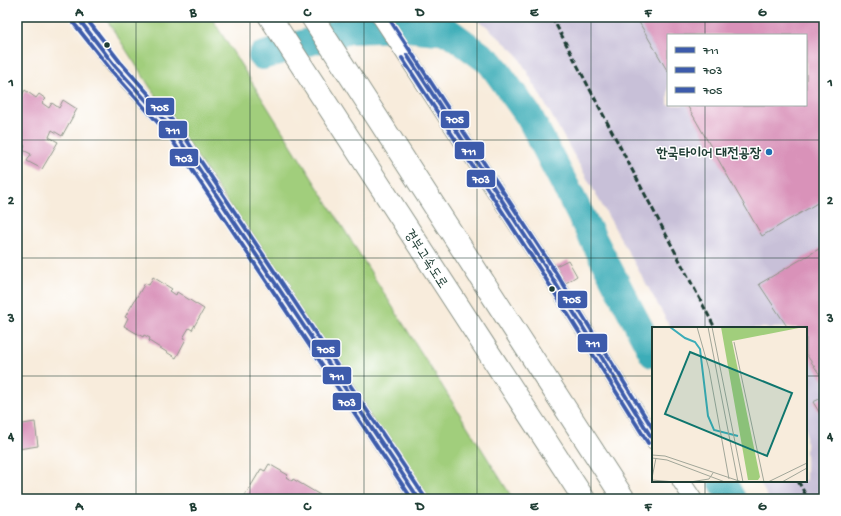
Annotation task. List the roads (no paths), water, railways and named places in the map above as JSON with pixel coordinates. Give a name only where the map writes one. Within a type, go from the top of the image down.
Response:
[{"type":"highway","points":[[313,18],[624,499]]},
{"type":"highway","name":"경부고속도로","points":[[274,23],[584,499]]},
{"type":"street","points":[[77,17],[115,66],[173,130],[419,499]]},
{"type":"street","points":[[381,17],[546,268],[652,438]]},
{"type":"street","points":[[682,482],[693,499]]},
{"type":"waterway","points":[[262,56],[349,30],[407,28],[449,32],[491,63],[529,116],[652,352]]},
{"type":"waterway","points":[[723,482],[732,499]]},
{"type":"railway","points":[[552,17],[714,327]]},
{"type":"railway","points":[[799,482],[808,499]]},
{"type":"place","name":"한국타이어 대전공장","points":[[769,152]]}]
